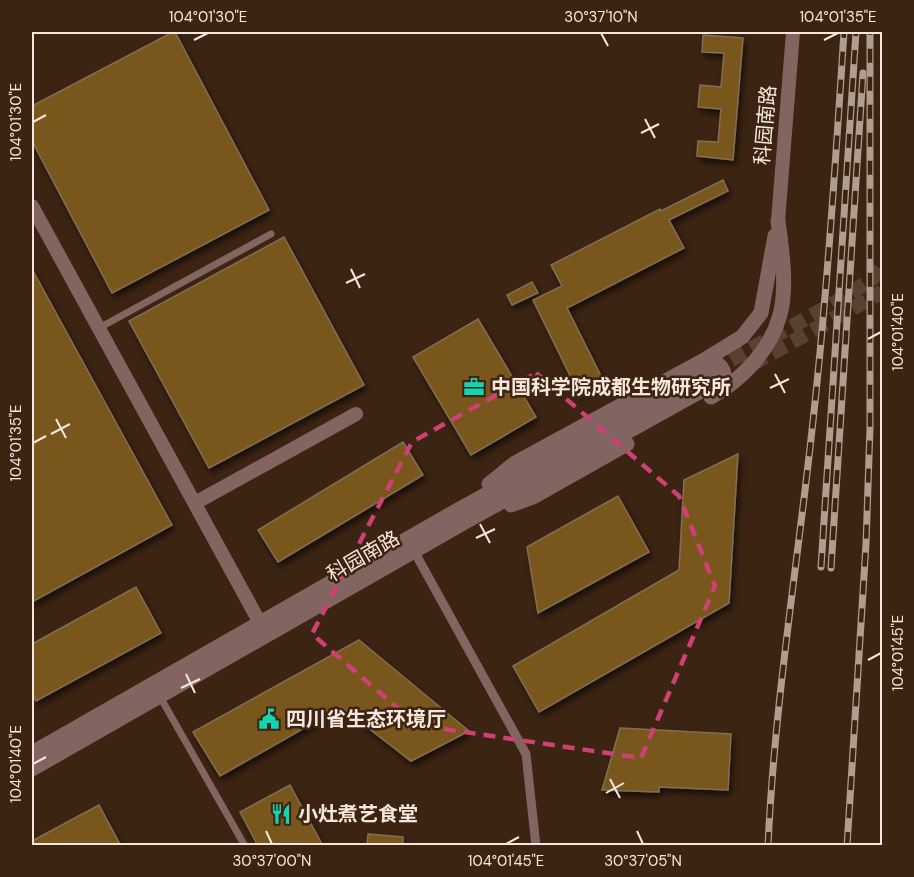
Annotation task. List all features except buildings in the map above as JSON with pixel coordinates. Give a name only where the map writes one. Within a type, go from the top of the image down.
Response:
[{"type":"street","name":"科园南路","points":[[778,221],[793,32]]},
{"type":"street","points":[[32,206],[260,623]]},
{"type":"street","points":[[714,376],[745,371],[768,344],[780,317],[783,261],[778,221]]},
{"type":"street","points":[[461,516],[533,497],[714,376],[761,313],[778,221]]},
{"type":"street","name":"科园南路","points":[[32,753],[260,623],[461,516],[714,376]]},
{"type":"street","points":[[195,503],[356,414]]},
{"type":"street","name":"科园南路","points":[[32,769],[414,552],[461,516]]},
{"type":"street","points":[[414,552],[526,754],[536,846]]},
{"type":"lane","points":[[99,328],[271,234]]},
{"type":"lane","points":[[159,695],[245,846]]},
{"type":"highlighted area","points":[[536,373],[679,496],[715,586],[641,758],[417,725],[312,634],[412,442]]},
{"type":"tunnel","points":[[711,371],[840,300],[872,279],[882,264]]},
{"type":"tunnel","points":[[752,364],[882,292]]},
{"type":"railway","points":[[768,846],[780,696],[821,344],[844,32]]},
{"type":"railway","points":[[821,567],[856,32]]},
{"type":"railway","points":[[847,846],[866,544],[870,428],[870,32]]},
{"type":"railway","points":[[831,568],[863,73]]},
{"type":"place","name":"中国科学院成都生物研究所","points":[[474,387]]},
{"type":"place","name":"四川省生态环境厅","points":[[269,719]]},
{"type":"place","name":"小灶煮艺食堂","points":[[281,814]]}]
